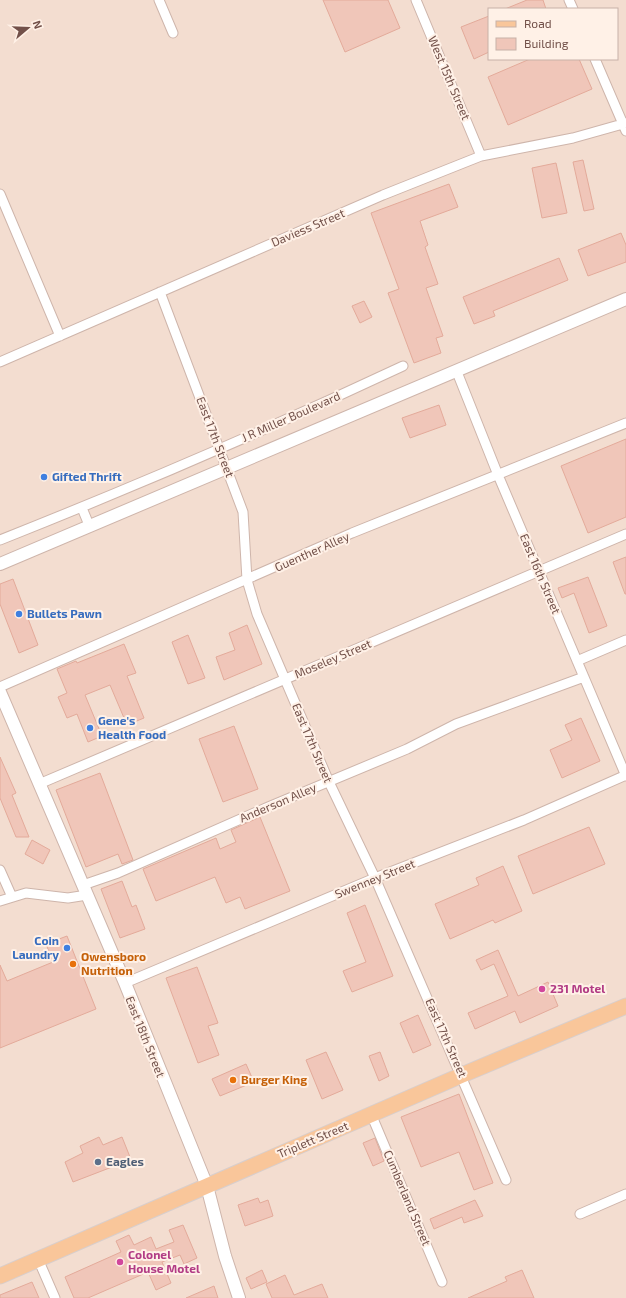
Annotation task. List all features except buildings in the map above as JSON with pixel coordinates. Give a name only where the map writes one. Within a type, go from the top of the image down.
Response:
[{"type":"main road","name":"Triplett Street","points":[[0,1276],[462,1075],[626,1006]]},
{"type":"street","points":[[159,0],[173,33]]},
{"type":"street","name":"West 15th Street","points":[[416,0],[481,156]]},
{"type":"street","points":[[595,60],[625,126]]},
{"type":"street","name":"Daviess Street","points":[[0,362],[383,196],[481,156],[625,126]]},
{"type":"street","points":[[0,194],[60,336]]},
{"type":"street","name":"East 17th Street","points":[[160,292],[243,512],[247,580],[257,614],[329,782],[375,878],[462,1075],[506,1180]]},
{"type":"street","points":[[0,564],[227,467],[457,372],[626,299]]},
{"type":"street","name":"J R Miller Boulevard","points":[[0,540],[82,508],[219,449],[403,366]]},
{"type":"street","name":"East 16th Street","points":[[457,372],[538,571],[626,775]]},
{"type":"street","name":"Guenther Alley","points":[[0,687],[352,534],[626,423]]},
{"type":"street","points":[[82,508],[90,525]]},
{"type":"street","name":"Moseley Street","points":[[39,784],[626,534]]},
{"type":"street","points":[[577,661],[626,640]]},
{"type":"street","name":"Anderson Alley","points":[[0,901],[26,893],[68,898],[118,873],[261,810],[407,749],[456,724],[584,677]]},
{"type":"street","name":"East 18th Street","points":[[0,692],[125,983],[207,1186],[225,1256],[239,1298]]},
{"type":"street","name":"Swenney Street","points":[[125,983],[375,878],[524,820],[626,775]]},
{"type":"street","points":[[0,870],[12,897]]},
{"type":"street","name":"Cumberland Street","points":[[372,1114],[442,1282]]},
{"type":"street","points":[[580,1214],[626,1194]]},
{"type":"street","points":[[38,1259],[55,1298]]},
{"type":"shaded area","points":[[0,0],[626,0],[626,1298],[0,1298]]},
{"type":"place","name":"Gifted Thrift","points":[[44,477]]},
{"type":"place","name":"Bullets Pawn","points":[[19,614]]},
{"type":"place","name":"Gene's Health Food","points":[[90,728]]},
{"type":"place","name":"Coin Laundry","points":[[67,948]]},
{"type":"place","name":"Owensboro Nutrition","points":[[73,964]]},
{"type":"place","name":"231 Motel","points":[[542,989]]},
{"type":"place","name":"Burger King","points":[[233,1080]]},
{"type":"place","name":"Eagles","points":[[98,1162]]},
{"type":"place","name":"Colonel House Motel","points":[[120,1262]]}]
